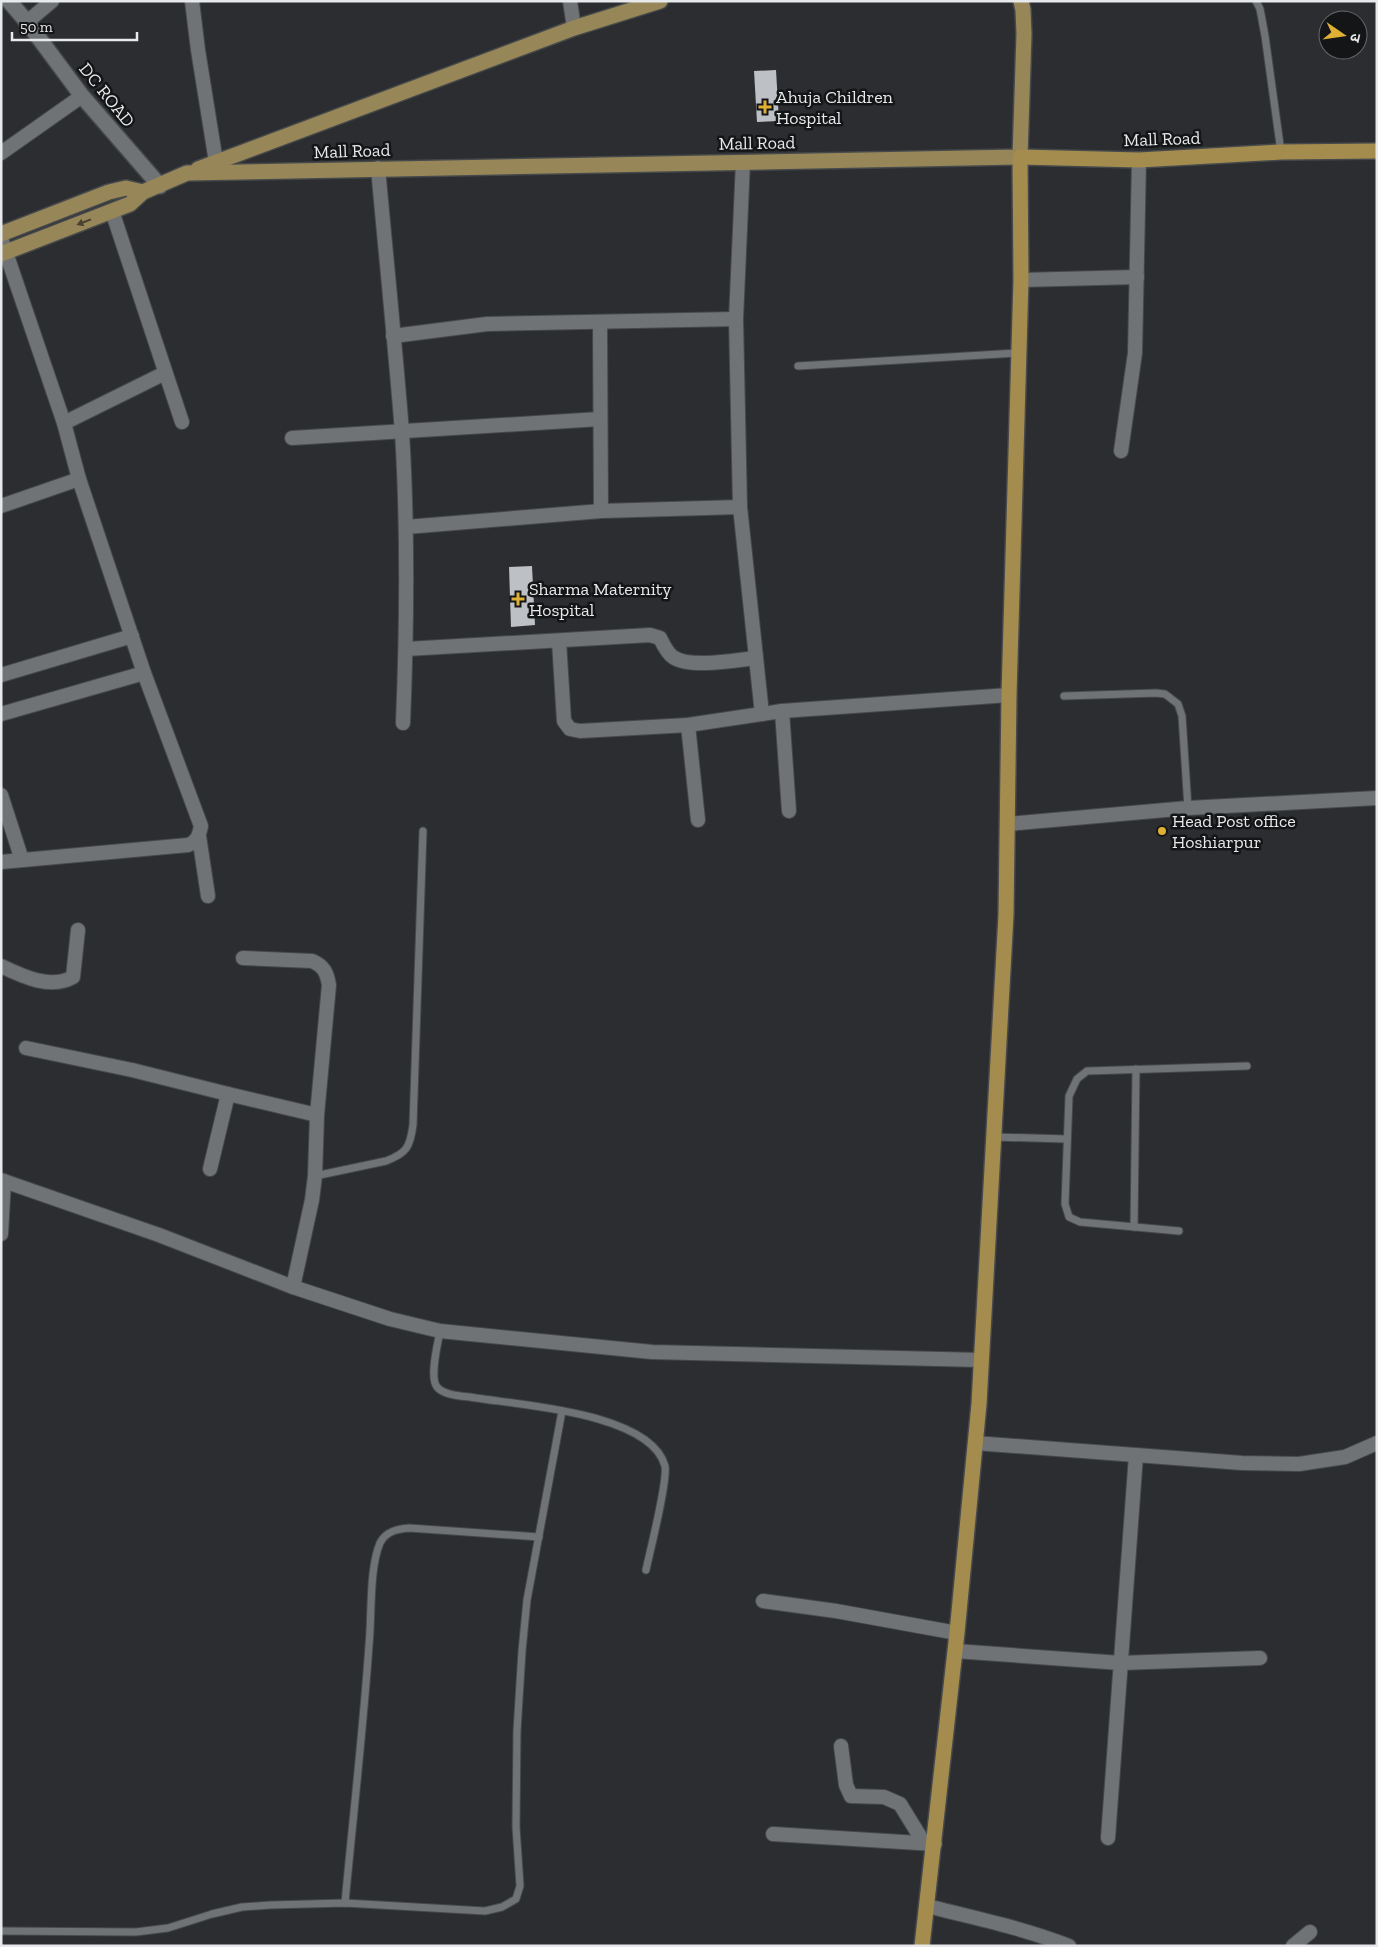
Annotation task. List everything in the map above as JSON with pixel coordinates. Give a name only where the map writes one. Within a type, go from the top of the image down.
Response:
[{"type":"highway","name":"Mall Road","points":[[1020,157],[1139,160],[1281,152],[1377,151]]},
{"type":"highway","points":[[922,1946],[927,1906],[929,1843],[955,1651],[975,1444],[1006,915],[1008,695],[1020,280],[1020,157]]},
{"type":"main road","points":[[1020,157],[1024,34],[1024,10],[1021,1]]},
{"type":"main road","points":[[187,173],[574,28],[657,2]]},
{"type":"main road","name":"Mall Road","points":[[4,253],[130,204],[143,192],[187,173],[1020,157]]},
{"type":"main road","name":"Mall Road","points":[[1,236],[109,192],[126,188],[143,192]]},
{"type":"street","name":"DC ROAD","points":[[9,1],[82,96],[160,186]]},
{"type":"street","points":[[27,22],[52,1]]},
{"type":"street","points":[[192,1],[216,162]]},
{"type":"street","points":[[570,1],[574,28]]},
{"type":"street","points":[[1,153],[82,96]]},
{"type":"street","points":[[1121,451],[1135,353],[1139,160]]},
{"type":"street","points":[[743,162],[736,319],[740,507],[762,714]]},
{"type":"street","points":[[378,168],[402,432],[406,527],[406,649],[402,723]]},
{"type":"street","points":[[112,211],[182,422]]},
{"type":"street","points":[[1,236],[4,253],[64,423],[79,479],[144,673],[199,817],[201,826],[199,836],[208,896]]},
{"type":"street","points":[[1020,280],[1137,277]]},
{"type":"street","points":[[393,336],[487,324],[736,319]]},
{"type":"street","points":[[600,322],[601,511]]},
{"type":"street","points":[[64,423],[165,373]]},
{"type":"street","points":[[292,438],[600,419]]},
{"type":"street","points":[[1,506],[79,479]]},
{"type":"street","points":[[406,527],[601,511],[740,507]]},
{"type":"street","points":[[406,649],[650,635],[660,638],[672,657],[681,661],[696,662],[756,658]]},
{"type":"street","points":[[1,675],[132,636]]},
{"type":"street","points":[[559,641],[564,721],[570,729],[580,731],[688,725],[782,711],[1008,695]]},
{"type":"street","points":[[1,714],[144,673]]},
{"type":"street","points":[[782,711],[790,811]]},
{"type":"street","points":[[688,725],[698,820]]},
{"type":"street","points":[[1,795],[22,860]]},
{"type":"street","points":[[1008,824],[1188,808],[1377,798]]},
{"type":"street","points":[[1,862],[188,845],[199,836]]},
{"type":"street","points":[[1,966],[18,974],[44,982],[65,981],[72,977],[78,930]]},
{"type":"street","points":[[243,958],[312,961],[321,965],[327,974],[329,985],[317,1115],[315,1176],[312,1200],[293,1287]]},
{"type":"street","points":[[26,1048],[132,1070],[317,1115]]},
{"type":"street","points":[[210,1169],[228,1094]]},
{"type":"street","points":[[1,1234],[3,1180],[293,1287],[390,1319],[440,1331],[652,1352],[981,1360]]},
{"type":"street","points":[[975,1444],[1242,1463],[1299,1464],[1345,1458],[1377,1443]]},
{"type":"street","points":[[1108,1838],[1136,1455]]},
{"type":"street","points":[[764,1601],[836,1611],[957,1633]]},
{"type":"street","points":[[955,1651],[1121,1663],[1260,1658]]},
{"type":"street","points":[[841,1746],[846,1786],[851,1796],[884,1798],[900,1804],[929,1843]]},
{"type":"street","points":[[773,1834],[929,1843]]},
{"type":"street","points":[[927,1906],[1008,1926],[1069,1946]]},
{"type":"street","points":[[1293,1946],[1310,1932]]},
{"type":"lane","points":[[1256,1],[1260,9],[1265,36],[1281,152]]},
{"type":"lane","points":[[798,366],[1017,353]]},
{"type":"lane","points":[[1064,696],[1156,693],[1171,697],[1178,704],[1182,716],[1188,808]]},
{"type":"lane","points":[[315,1176],[386,1161],[406,1150],[411,1140],[423,831]]},
{"type":"lane","points":[[1179,1231],[1080,1222],[1069,1217],[1065,1204],[1069,1096],[1077,1079],[1087,1071],[1247,1066]]},
{"type":"lane","points":[[1134,1227],[1136,1069]]},
{"type":"lane","points":[[993,1137],[1067,1139]]},
{"type":"lane","points":[[440,1331],[434,1378],[435,1385],[440,1390],[462,1396],[588,1415],[625,1428],[645,1440],[661,1455],[665,1468],[663,1485],[646,1570]]},
{"type":"lane","points":[[1,1931],[136,1932],[168,1928],[242,1907],[345,1903],[485,1911],[502,1907],[516,1899],[520,1886],[516,1827],[517,1731],[527,1600],[562,1411]]},
{"type":"lane","points":[[345,1903],[373,1588],[376,1559],[381,1541],[389,1532],[396,1529],[409,1528],[539,1537]]},
{"type":"building","points":[[776,70],[779,121],[757,122],[754,71]]},
{"type":"building","points":[[532,566],[535,625],[511,627],[509,567]]},
{"type":"place","name":"Ahuja Children Hospital","points":[[765,107]]},
{"type":"place","name":"Sharma Maternity Hospital","points":[[518,599]]},
{"type":"place","name":"Head Post office Hoshiarpur","points":[[1162,831]]}]
